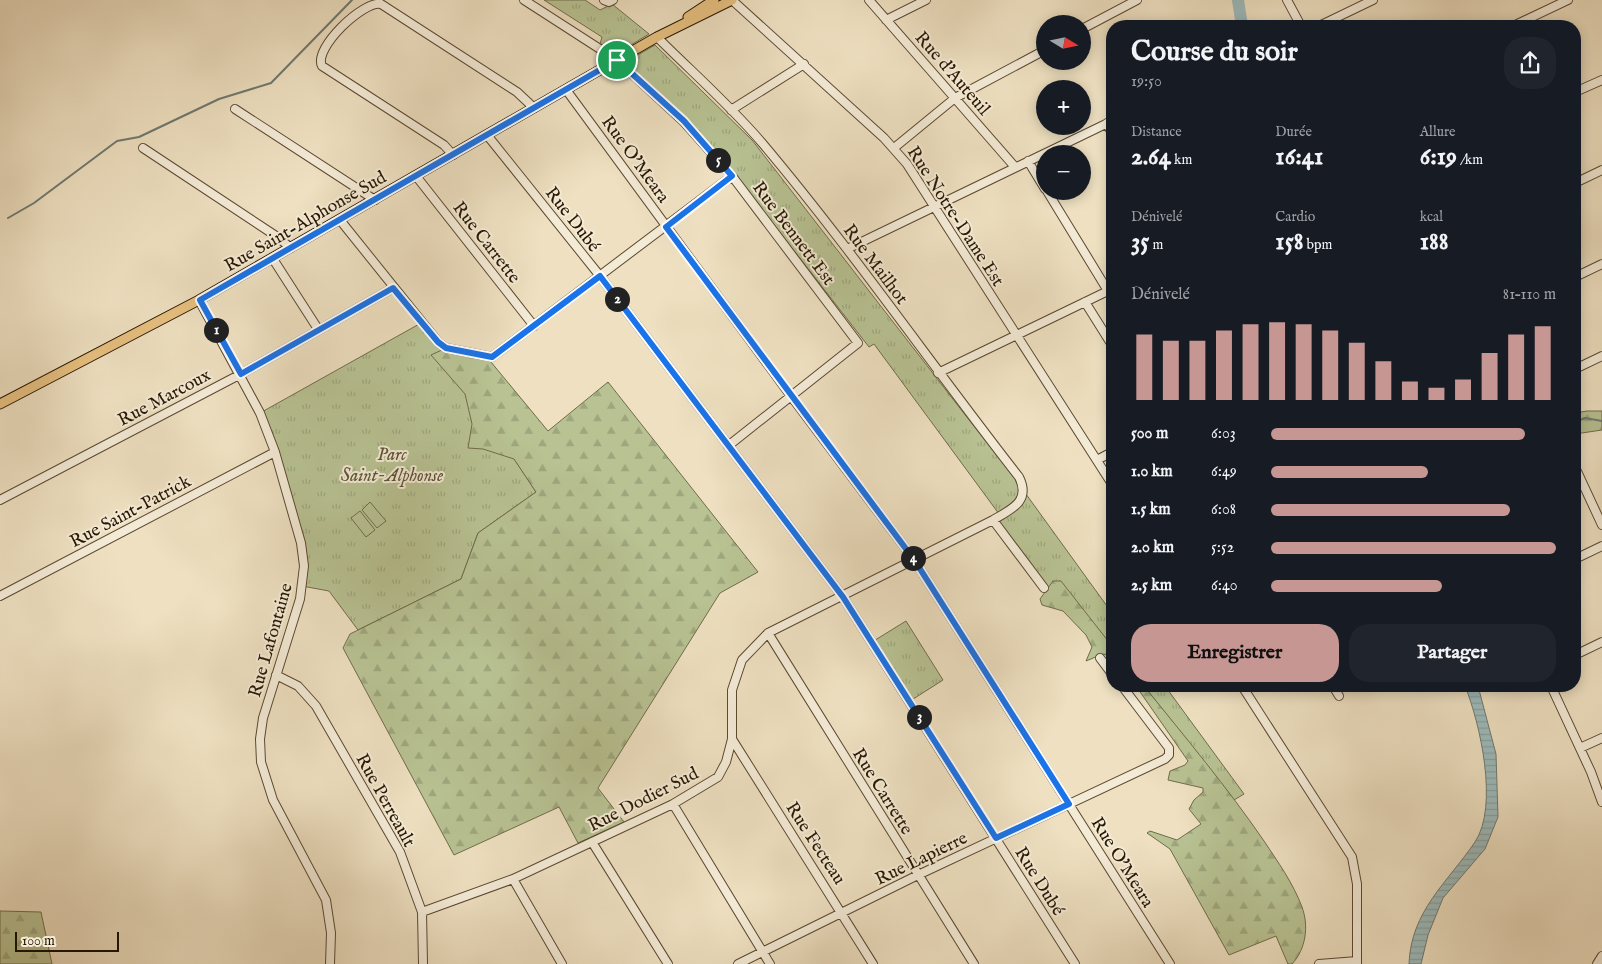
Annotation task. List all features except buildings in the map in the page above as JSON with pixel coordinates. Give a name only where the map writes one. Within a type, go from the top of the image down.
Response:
[{"type":"main road","name":"Rue Saint-Alphonse Sud","points":[[674,28],[714,0]]},
{"type":"main road","name":"Rue Saint-Alphonse Sud","points":[[0,404],[200,300],[534,108],[567,91],[657,37],[732,0]]},
{"type":"street","points":[[387,8],[392,0]]},
{"type":"street","name":"Rue Bennett Est","points":[[524,0],[617,60],[684,121],[732,176],[858,343],[791,396]]},
{"type":"street","points":[[604,0],[609,2],[614,0]]},
{"type":"street","name":"Rue Notre-Dame Est","points":[[732,0],[894,148],[907,164],[932,207],[1106,474]]},
{"type":"street","name":"Rue d'Auteuil","points":[[869,0],[1015,167]]},
{"type":"street","points":[[886,20],[926,0]]},
{"type":"street","points":[[1091,25],[1137,0]]},
{"type":"street","points":[[1287,0],[1298,20]]},
{"type":"street","points":[[1331,20],[1373,0]]},
{"type":"street","points":[[1526,20],[1568,0]]},
{"type":"street","points":[[453,155],[444,145],[322,66],[320,59],[334,35],[367,6],[377,3],[387,8],[517,92],[534,108]]},
{"type":"street","name":"Rue Mailhot","points":[[657,37],[763,143],[847,249],[1023,485],[1024,490],[1020,501],[993,520]]},
{"type":"street","points":[[894,148],[955,98],[1036,55]]},
{"type":"street","points":[[731,110],[804,64]]},
{"type":"street","points":[[1581,89],[1602,80]]},
{"type":"street","name":"Rue O'Meara","points":[[567,91],[915,561],[1170,964]]},
{"type":"street","points":[[235,110],[374,200]]},
{"type":"street","points":[[847,249],[1106,124]]},
{"type":"street","name":"Rue Dubé","points":[[487,135],[600,276],[843,597],[1075,964]]},
{"type":"street","points":[[142,148],[276,236],[291,248]]},
{"type":"street","points":[[1028,161],[1036,174]]},
{"type":"street","points":[[1581,180],[1602,170]]},
{"type":"street","name":"Rue Carrette","points":[[416,176],[534,326]]},
{"type":"street","points":[[340,220],[438,342],[446,348],[492,357],[732,176]]},
{"type":"street","points":[[1052,200],[1106,284]]},
{"type":"street","points":[[273,258],[318,329]]},
{"type":"street","points":[[1581,274],[1602,264]]},
{"type":"street","name":"Rue Marcoux","points":[[0,500],[241,374],[393,288]]},
{"type":"street","points":[[938,373],[1106,292]]},
{"type":"street","name":"Rue Lafontaine","points":[[200,300],[241,374],[260,413],[275,452],[301,543],[304,566],[300,599],[263,718],[261,762],[272,800],[326,900],[331,933],[330,964]]},
{"type":"street","points":[[1085,302],[1106,335]]},
{"type":"street","points":[[1581,366],[1602,356]]},
{"type":"street","points":[[728,446],[791,396]]},
{"type":"street","name":"Rue Saint-Patrick","points":[[0,596],[275,452]]},
{"type":"street","points":[[1097,460],[1106,455]]},
{"type":"street","points":[[1581,487],[1602,525]]},
{"type":"street","points":[[993,520],[1044,588]]},
{"type":"street","name":"Rue Dodier Sud","points":[[422,912],[513,879],[673,804],[718,777],[726,762],[732,739],[732,690],[742,660],[768,633],[915,561],[993,520]]},
{"type":"street","points":[[1581,556],[1602,546]]},
{"type":"street","name":"Rue Carrette","points":[[768,633],[974,964]]},
{"type":"street","points":[[1581,652],[1602,642]]},
{"type":"street","points":[[1100,658],[1106,666]]},
{"type":"street","name":"Rue Perreault","points":[[276,675],[298,686],[316,706],[400,852],[422,912],[423,964]]},
{"type":"street","name":"Rue Lapierre","points":[[738,964],[918,875],[1165,759],[1170,752],[1169,748],[1127,692]]},
{"type":"street","points":[[1246,692],[1352,857],[1357,884],[1357,962],[1319,964]]},
{"type":"street","points":[[1337,692],[1339,696]]},
{"type":"street","points":[[1554,692],[1580,748],[1602,802]]},
{"type":"street","points":[[1580,748],[1602,738]]},
{"type":"street","name":"Rue Fecteau","points":[[732,739],[873,964]]},
{"type":"street","points":[[673,804],[770,964]]},
{"type":"street","points":[[592,842],[668,964]]},
{"type":"street","points":[[513,879],[562,964]]},
{"type":"street","points":[[1597,964],[1602,956]]},
{"type":"green space","points":[[544,0],[585,0],[600,10],[612,4],[649,34],[616,54],[600,44],[602,37]]},
{"type":"green space","points":[[655,45],[752,140],[1018,483],[1106,605],[1106,641],[1050,587],[1049,589],[998,521],[1002,518],[874,344],[869,347],[721,157],[689,120],[626,62]]},
{"type":"green space","name":"Parc Saint-Alphonse","points":[[421,323],[437,342],[536,492],[478,533],[461,579],[358,630],[329,591],[302,586],[301,543],[260,413]]},
{"type":"green space","points":[[446,348],[486,356],[548,431],[608,382],[758,572],[720,593],[598,788],[624,822],[578,843],[559,807],[454,855],[343,648],[350,634],[461,579],[478,533],[536,492],[514,459],[483,449],[468,448],[472,424],[465,394],[431,355]]},
{"type":"green space","points":[[1602,411],[1602,430],[1581,433],[1581,412]]},
{"type":"green space","points":[[370,502],[386,521],[377,528],[362,510]]},
{"type":"green space","points":[[360,511],[375,530],[366,537],[351,518]]},
{"type":"green space","points":[[1053,581],[1061,581],[1106,638],[1106,655],[1103,654],[1086,661],[1092,647],[1086,635],[1063,611],[1042,605],[1040,599]]},
{"type":"green space","points":[[906,621],[943,680],[910,701],[872,642]]},
{"type":"green space","points":[[1140,692],[1149,692],[1206,762],[1250,821],[1290,881],[1302,907],[1306,929],[1303,944],[1292,964],[1288,964],[1276,936],[1229,955],[1170,849],[1147,833],[1150,831],[1177,840],[1201,824],[1189,809],[1194,800],[1203,792],[1203,788],[1168,780],[1170,771],[1185,765],[1188,761]]},
{"type":"green space","points":[[1149,692],[1169,692],[1244,794],[1234,800]]},
{"type":"green space","points":[[0,911],[41,912],[52,964],[0,964]]},
{"type":"water","points":[[1467,692],[1480,692],[1496,754],[1498,817],[1485,849],[1443,898],[1428,935],[1421,964],[1409,964],[1411,945],[1423,913],[1432,898],[1475,842],[1482,826],[1486,808],[1485,764]]},
{"type":"waterway","points":[[8,218],[34,203],[117,141],[139,137],[219,99],[271,83],[352,0]]},
{"type":"waterway","points":[[1238,0],[1241,20]]},
{"type":"waterway","points":[[1581,420],[1585,418],[1602,421]]},
{"type":"route","points":[[617,60],[684,121],[732,176],[666,227],[915,561],[1069,804],[996,838],[843,597],[600,276],[492,357],[446,348],[428,332],[393,288],[241,374],[200,300],[534,108],[567,91],[617,60]]}]
